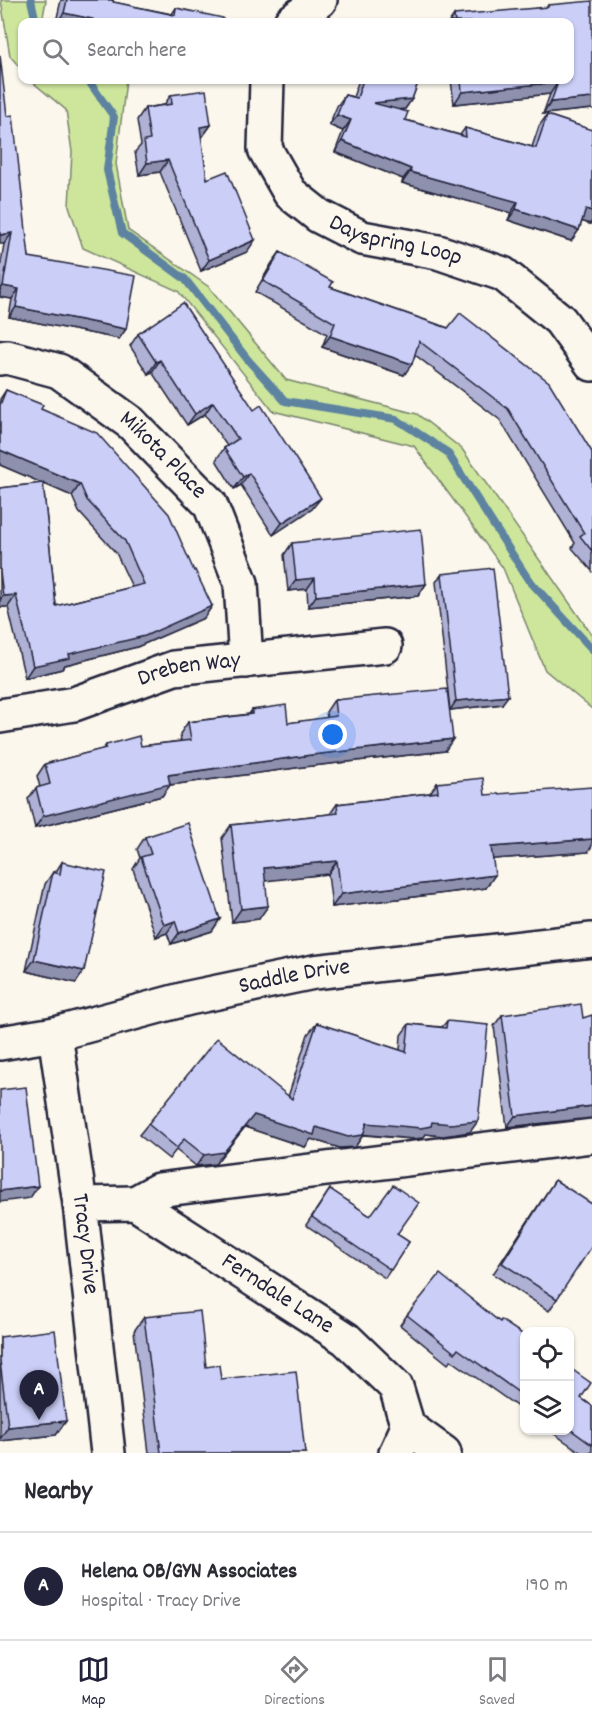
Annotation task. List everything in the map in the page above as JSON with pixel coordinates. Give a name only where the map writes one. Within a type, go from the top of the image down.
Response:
[{"type":"street","points":[[296,18],[320,0]]},
{"type":"street","name":"Dayspring Loop","points":[[267,84],[265,149],[290,193],[319,216],[362,238],[438,252],[503,274],[560,320],[592,364]]},
{"type":"street","name":"Mikota Place","points":[[0,358],[6,357],[59,371],[131,423],[210,504],[241,583],[246,661]]},
{"type":"street","name":"Dreben Way","points":[[0,716],[74,704],[174,668],[385,646]]},
{"type":"street","name":"Saddle Drive","points":[[0,1043],[55,1034],[189,998],[314,972],[592,940]]},
{"type":"street","name":"Tracy Drive","points":[[55,1034],[80,1204],[108,1453]]},
{"type":"street","points":[[80,1204],[135,1203],[158,1190],[592,1136]]},
{"type":"street","name":"Ferndale Lane","points":[[135,1203],[346,1339],[396,1387],[402,1440]]},
{"type":"street","points":[[402,1440],[444,1453]]},
{"type":"green space","points":[[1,0],[46,0],[43,18],[18,18],[18,65],[10,56]]},
{"type":"green space","points":[[35,84],[126,84],[116,164],[128,230],[209,287],[286,380],[417,414],[462,449],[592,635],[592,709],[545,670],[503,568],[414,446],[273,411],[178,291],[83,248],[69,206],[72,152],[66,110]]},
{"type":"building","points":[[67,0],[113,0],[113,2],[175,15],[176,8],[223,18],[88,18],[64,13]]},
{"type":"building","points":[[592,1],[592,98],[551,102],[557,84],[574,84],[574,18],[454,18],[454,15],[548,7],[548,5]]},
{"type":"building","points":[[0,55],[7,116],[13,115],[29,257],[136,276],[126,329],[16,307],[19,289],[3,286],[12,233],[0,235]]},
{"type":"building","points":[[362,84],[418,84],[412,99],[373,103],[408,112],[405,120],[466,137],[465,128],[536,148],[547,115],[592,130],[592,211],[586,209],[579,230],[516,209],[518,202],[410,172],[411,169],[342,141],[351,120],[337,115],[345,95],[357,98]]},
{"type":"building","points":[[461,84],[539,84],[462,92]]},
{"type":"building","points":[[206,90],[211,125],[200,127],[207,179],[227,171],[255,240],[209,260],[168,160],[147,163],[144,141],[150,140],[145,108],[172,104],[171,95]]},
{"type":"building","points":[[280,252],[333,282],[330,287],[448,328],[460,313],[549,382],[592,452],[592,551],[580,536],[584,533],[508,409],[419,341],[412,364],[330,336],[335,323],[263,281]]},
{"type":"building","points":[[183,303],[254,410],[261,405],[321,498],[282,523],[249,473],[243,477],[224,448],[238,439],[213,402],[195,414],[160,360],[156,362],[138,334]]},
{"type":"building","points":[[6,390],[43,405],[41,409],[97,433],[169,514],[212,606],[145,636],[69,654],[70,658],[33,666],[16,595],[3,596],[0,571],[0,488],[43,483],[56,606],[144,584],[125,541],[87,500],[80,484],[0,450],[0,405]]},
{"type":"building","points":[[421,529],[426,584],[316,596],[315,578],[296,580],[292,543]]},
{"type":"building","points":[[493,568],[508,696],[456,701],[442,574]]},
{"type":"building","points":[[447,689],[453,739],[311,755],[168,775],[170,784],[43,816],[36,788],[50,784],[45,764],[106,748],[106,745],[139,736],[141,746],[191,740],[188,722],[252,714],[252,710],[286,705],[288,723],[336,716],[334,700]]},
{"type":"building","points":[[483,778],[485,795],[592,787],[592,839],[491,847],[495,875],[341,894],[337,861],[264,868],[268,906],[241,909],[231,825],[338,813],[337,804],[438,792],[437,783]]},
{"type":"building","points":[[188,823],[220,919],[179,933],[175,921],[164,925],[141,857],[151,854],[145,837]]},
{"type":"building","points":[[62,862],[106,872],[84,971],[34,960],[53,872],[60,874]]},
{"type":"building","points":[[581,1004],[583,1018],[592,1015],[592,1106],[515,1116],[502,1015]]},
{"type":"building","points":[[447,1021],[488,1025],[478,1121],[451,1124],[432,1122],[431,1126],[421,1128],[367,1123],[363,1135],[348,1137],[316,1127],[314,1135],[254,1115],[224,1152],[204,1155],[184,1139],[177,1148],[148,1124],[217,1038],[292,1099],[317,1023],[406,1052],[409,1024],[446,1028]]},
{"type":"building","points":[[26,1087],[38,1186],[0,1191],[0,1090]]},
{"type":"building","points":[[555,1180],[592,1204],[592,1246],[557,1299],[502,1263]]},
{"type":"building","points":[[393,1185],[419,1203],[397,1234],[409,1242],[391,1270],[312,1217],[330,1189],[370,1216]]},
{"type":"building","points":[[440,1274],[500,1322],[501,1320],[520,1333],[520,1393],[458,1349],[455,1353],[407,1315]]},
{"type":"building","points":[[200,1311],[206,1367],[219,1365],[221,1379],[296,1371],[305,1453],[161,1453],[144,1317]]},
{"type":"building","points":[[55,1330],[66,1421],[8,1427],[0,1361],[0,1337]]},
{"type":"building","points":[[574,1371],[591,1383],[581,1398],[592,1406],[592,1445],[574,1432]]},
{"type":"waterway","points":[[31,0],[35,18]]},
{"type":"waterway","points":[[91,84],[114,117],[107,170],[122,233],[185,279],[248,360],[285,401],[396,419],[447,452],[528,579],[592,649]]},
{"type":"place","name":"Helena OB/GYN Associates","points":[[39,1420]]}]
